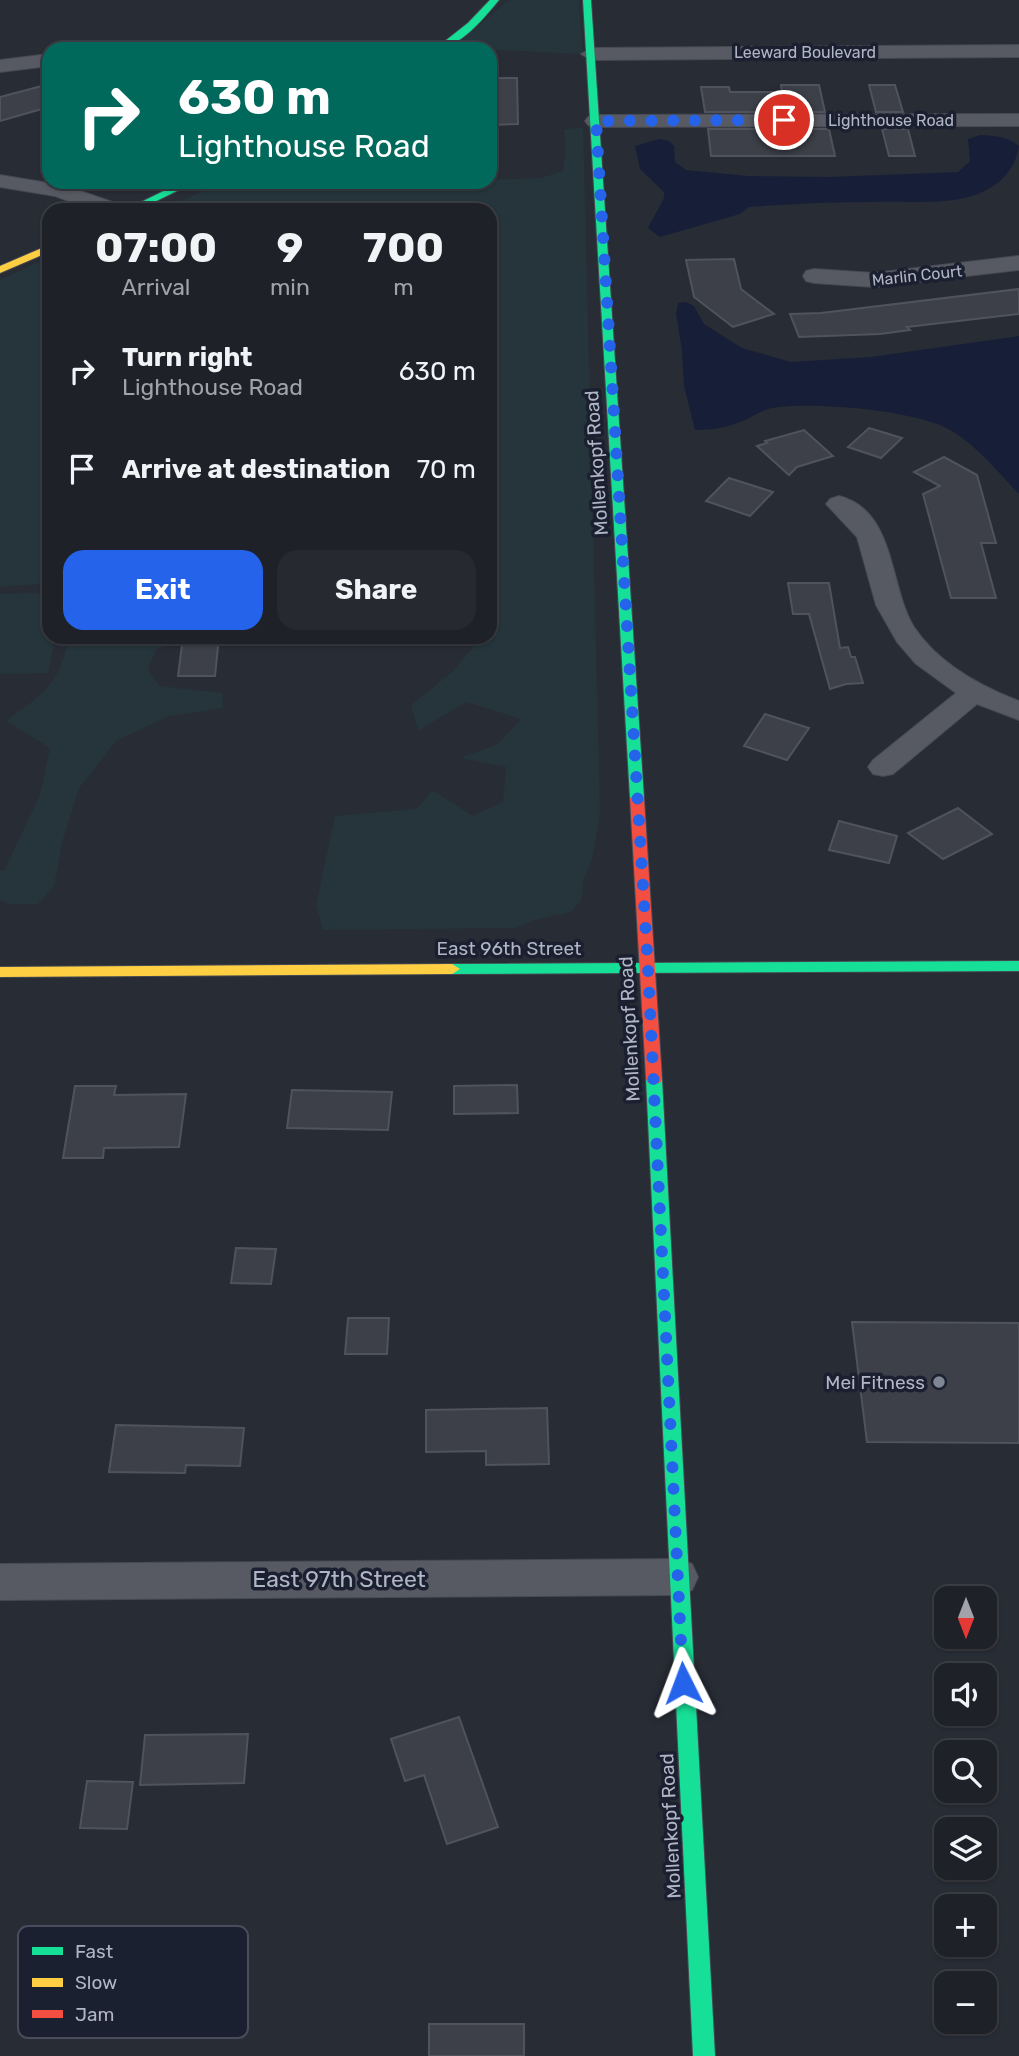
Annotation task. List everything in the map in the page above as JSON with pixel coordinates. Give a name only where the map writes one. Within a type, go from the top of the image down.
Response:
[{"type":"street","points":[[449,42],[471,25],[495,0]]},
{"type":"street","name":"Mollenkopf Road","points":[[587,0],[648,968],[677,1577],[704,2056]]},
{"type":"street","name":"Leeward Boulevard","points":[[591,54],[1019,51]]},
{"type":"street","points":[[0,66],[42,61]]},
{"type":"street","name":"Lighthouse Road","points":[[596,121],[1019,120]]},
{"type":"street","points":[[0,181],[42,187]]},
{"type":"street","points":[[52,189],[94,203]]},
{"type":"street","points":[[145,203],[175,189]]},
{"type":"street","points":[[0,270],[42,251]]},
{"type":"street","name":"Marlin Court","points":[[814,276],[874,280],[1019,263]]},
{"type":"street","points":[[839,504],[860,522],[875,543],[889,602],[902,629],[932,663],[975,692],[1019,710]]},
{"type":"street","points":[[883,767],[975,692]]},
{"type":"street","name":"East 96th Street","points":[[0,972],[1019,966]]},
{"type":"street","name":"East 97th Street","points":[[0,1582],[677,1577]]},
{"type":"shaded area","points":[[509,0],[579,0],[583,54],[497,50],[497,42],[459,42]]},
{"type":"shaded area","points":[[583,128],[600,813],[592,859],[583,881],[582,899],[571,912],[534,920],[515,928],[323,930],[316,906],[335,816],[417,809],[432,790],[473,816],[503,802],[506,767],[460,758],[498,744],[521,719],[466,702],[418,731],[411,705],[452,672],[476,644],[497,644],[497,203],[176,203],[207,189],[497,189],[497,180],[541,178],[563,171],[566,152],[564,129]]},
{"type":"shaded area","points":[[42,260],[42,584],[0,587],[0,280]]},
{"type":"shaded area","points":[[42,593],[42,644],[54,644],[48,673],[0,674],[0,594]]},
{"type":"shaded area","points":[[67,644],[173,644],[156,649],[148,670],[159,686],[222,693],[223,708],[169,716],[116,741],[79,788],[62,843],[54,886],[38,904],[12,904],[0,901],[0,871],[4,871],[40,795],[50,748],[6,721],[48,687],[55,678]]},
{"type":"water","points":[[980,135],[1005,138],[1019,146],[1014,163],[1004,177],[975,195],[938,201],[749,207],[740,214],[660,237],[648,228],[664,198],[664,192],[640,169],[635,146],[659,139],[669,141],[674,146],[675,162],[686,170],[748,176],[830,177],[958,172],[970,161],[968,139]]},
{"type":"water","points":[[686,302],[694,306],[704,324],[742,348],[791,362],[871,357],[1019,336],[1019,494],[979,452],[952,431],[936,424],[891,413],[837,407],[790,406],[769,409],[728,426],[695,430],[684,386],[676,314],[678,303]]},
{"type":"building","points":[[497,78],[517,78],[518,124],[497,125]]},
{"type":"building","points":[[781,85],[819,85],[825,112],[705,112],[701,87],[729,87],[730,92],[782,92]]},
{"type":"building","points":[[869,85],[895,85],[903,112],[876,112]]},
{"type":"building","points":[[42,86],[42,109],[0,121],[0,97]]},
{"type":"building","points":[[708,129],[829,129],[835,156],[711,156]]},
{"type":"building","points":[[882,129],[908,129],[915,156],[889,156]]},
{"type":"building","points":[[734,259],[741,289],[774,314],[733,327],[694,297],[686,260]]},
{"type":"building","points":[[1019,289],[1019,314],[907,327],[910,330],[880,334],[799,337],[790,314],[821,313]]},
{"type":"building","points":[[869,428],[902,438],[881,458],[848,447]]},
{"type":"building","points":[[804,430],[833,456],[797,467],[789,475],[757,446],[767,443],[765,441]]},
{"type":"building","points":[[944,457],[977,475],[996,543],[981,543],[996,598],[951,598],[923,494],[940,486],[914,472]]},
{"type":"building","points":[[729,478],[773,492],[750,516],[706,501]]},
{"type":"building","points":[[788,583],[829,583],[840,648],[848,647],[851,657],[855,657],[863,683],[830,689],[809,614],[793,614]]},
{"type":"building","points":[[182,644],[218,644],[215,676],[178,676]]},
{"type":"building","points":[[765,714],[809,728],[787,760],[744,746]]},
{"type":"building","points":[[958,808],[992,834],[943,859],[908,833]]},
{"type":"building","points":[[839,821],[897,836],[889,863],[829,850]]},
{"type":"building","points":[[517,1085],[518,1113],[454,1114],[454,1086]]},
{"type":"building","points":[[75,1086],[116,1086],[114,1095],[186,1094],[179,1147],[104,1148],[103,1158],[63,1158]]},
{"type":"building","points":[[292,1090],[392,1092],[388,1130],[287,1128]]},
{"type":"building","points":[[236,1248],[276,1249],[271,1284],[231,1283]]},
{"type":"building","points":[[348,1318],[389,1318],[387,1354],[345,1354]]},
{"type":"building","points":[[852,1322],[1019,1323],[1019,1443],[867,1442]]},
{"type":"building","points":[[547,1408],[549,1464],[486,1465],[486,1451],[426,1452],[426,1410]]},
{"type":"building","points":[[116,1425],[244,1428],[240,1466],[186,1465],[185,1473],[109,1472]]},
{"type":"building","points":[[459,1717],[498,1827],[447,1844],[424,1775],[405,1781],[391,1739]]},
{"type":"building","points":[[248,1734],[244,1783],[140,1785],[145,1735]]},
{"type":"building","points":[[87,1781],[133,1782],[127,1829],[80,1828]]},
{"type":"building","points":[[429,2024],[524,2024],[524,2056],[429,2056]]},
{"type":"traffic: fast","points":[[449,42],[471,25],[495,0]]},
{"type":"traffic: fast","points":[[587,0],[637,798]]},
{"type":"traffic: fast","points":[[145,203],[175,189]]},
{"type":"traffic: fast","points":[[452,969],[1019,966]]},
{"type":"traffic: fast","points":[[654,1079],[704,2056]]},
{"type":"traffic: slow","points":[[0,270],[42,251]]},
{"type":"traffic: slow","points":[[0,972],[452,969]]},
{"type":"traffic: jam","points":[[637,798],[654,1079]]},
{"type":"place","name":"Mei Fitness","points":[[939,1382]]},
{"type":"route","points":[[683,1683],[648,968],[596,121],[784,120]]}]
